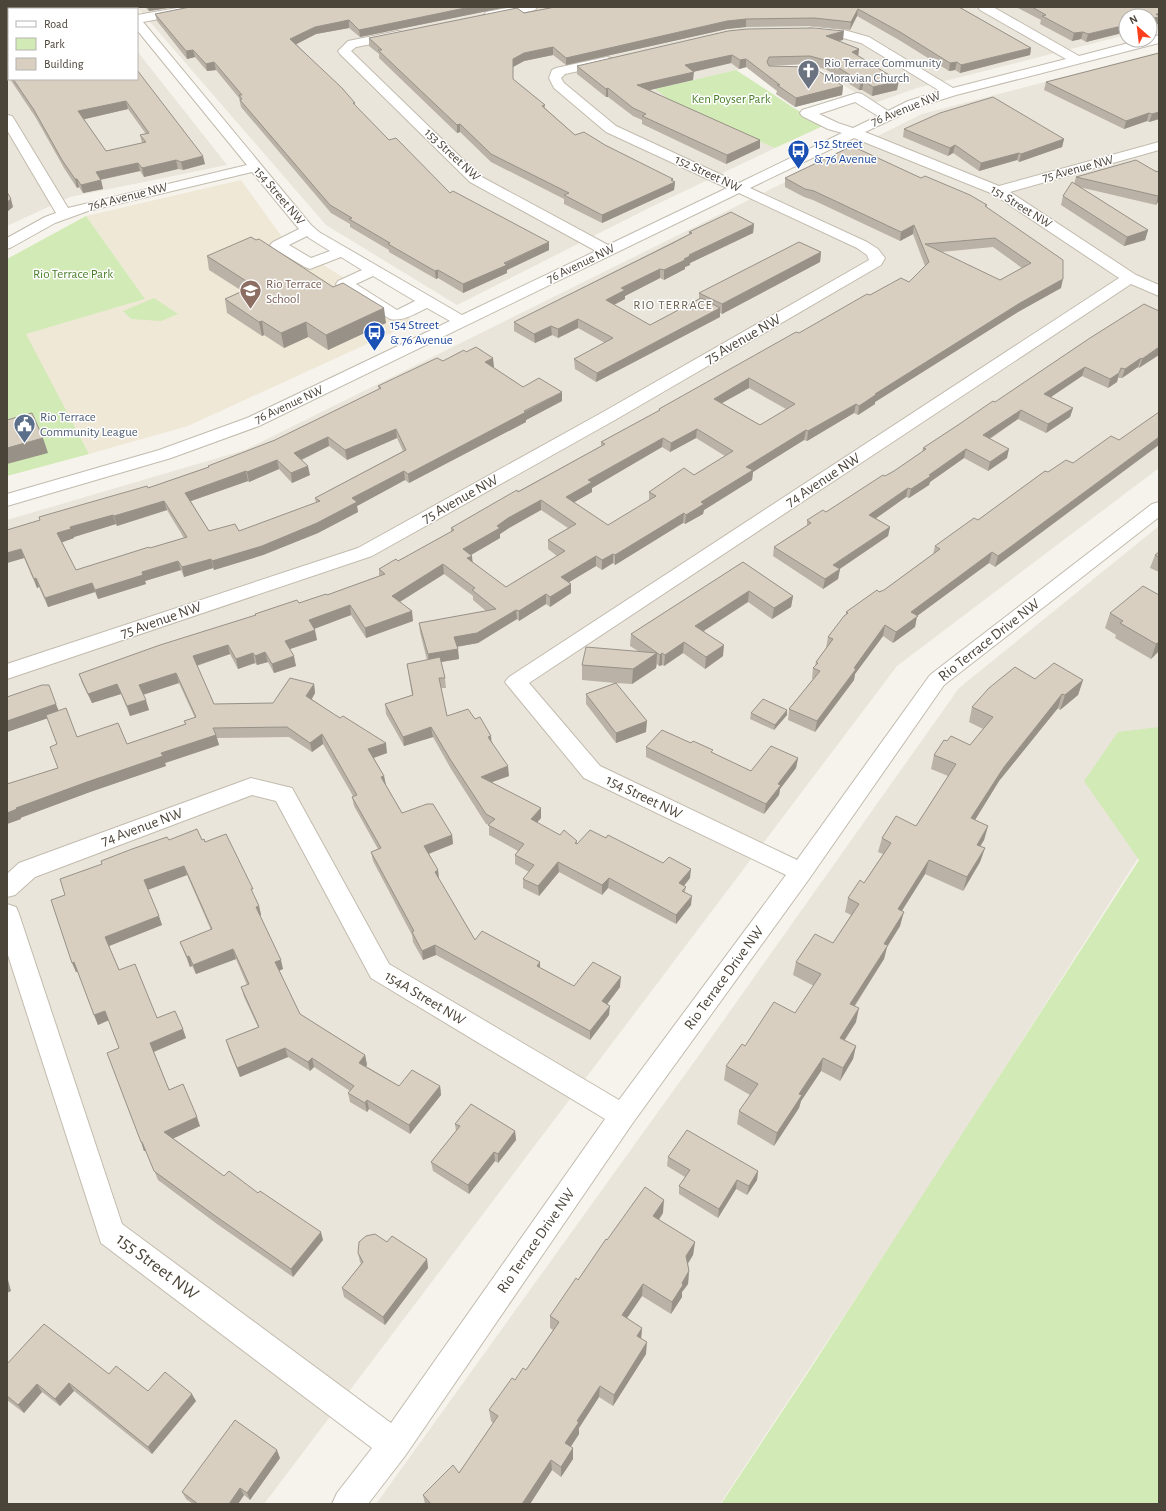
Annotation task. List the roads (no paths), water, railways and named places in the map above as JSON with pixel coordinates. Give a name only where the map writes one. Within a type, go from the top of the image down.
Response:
[{"type":"street","points":[[138,21],[202,7]]},
{"type":"street","points":[[476,18],[530,7]]},
{"type":"street","points":[[984,7],[1077,60]]},
{"type":"street","name":"154 Street NW","points":[[138,22],[299,222],[308,230],[342,251],[463,322]]},
{"type":"street","points":[[805,31],[844,34],[865,40],[951,92]]},
{"type":"street","name":"153 Street NW","points":[[406,33],[352,44],[344,51],[475,179],[608,251]]},
{"type":"street","name":"76 Avenue NW","points":[[7,500],[171,452],[233,430],[463,322],[852,132],[913,104],[951,92],[1159,39]]},
{"type":"street","name":"152 Street NW","points":[[617,58],[561,71],[555,78],[559,85],[611,129],[862,245],[875,254]]},
{"type":"street","points":[[846,89],[886,116]]},
{"type":"street","name":"151 Street NW","points":[[858,97],[807,113],[833,126],[852,132],[998,191],[1130,278],[1159,291]]},
{"type":"street","points":[[7,119],[64,214]]},
{"type":"street","name":"75 Avenue NW","points":[[998,191],[1159,146]]},
{"type":"street","name":"76A Avenue NW","points":[[7,244],[64,214],[101,203],[255,167]]},
{"type":"street","points":[[308,230],[278,245],[310,264],[342,251]]},
{"type":"street","name":"75 Avenue NW","points":[[7,672],[365,552],[616,412],[873,265],[877,258],[875,254]]},
{"type":"street","points":[[374,270],[344,284],[396,316],[427,302]]},
{"type":"street","name":"74 Avenue NW","points":[[516,682],[1130,278]]},
{"type":"street","name":"Rio Terrace Drive NW","points":[[348,1504],[394,1445],[622,1116],[801,872],[936,680],[1159,508]]},
{"type":"street","name":"154 Street NW","points":[[516,682],[592,772],[801,872]]},
{"type":"street","name":"74 Avenue NW","points":[[7,888],[27,870],[251,786],[284,794]]},
{"type":"street","name":"154A Street NW","points":[[284,794],[380,971],[622,1116]]},
{"type":"street","name":"155 Street NW","points":[[7,914],[111,1233],[394,1445]]},
{"type":"place","name":"Rio Terrace Community Moravian Church","points":[[809,90]]},
{"type":"place","name":"152 Street & 76 Avenue","points":[[799,170]]},
{"type":"place","name":"Rio Terrace School","points":[[251,310]]},
{"type":"place","name":"154 Street & 76 Avenue","points":[[374,352]]},
{"type":"place","name":"Rio Terrace Community League","points":[[25,444]]},
{"type":"district","name":"RIO TERRACE","points":[[673,305]]},
{"type":"park label","name":"Ken Poyser Park","points":[[731,99]]},
{"type":"park label","name":"Rio Terrace Park","points":[[73,274]]}]
